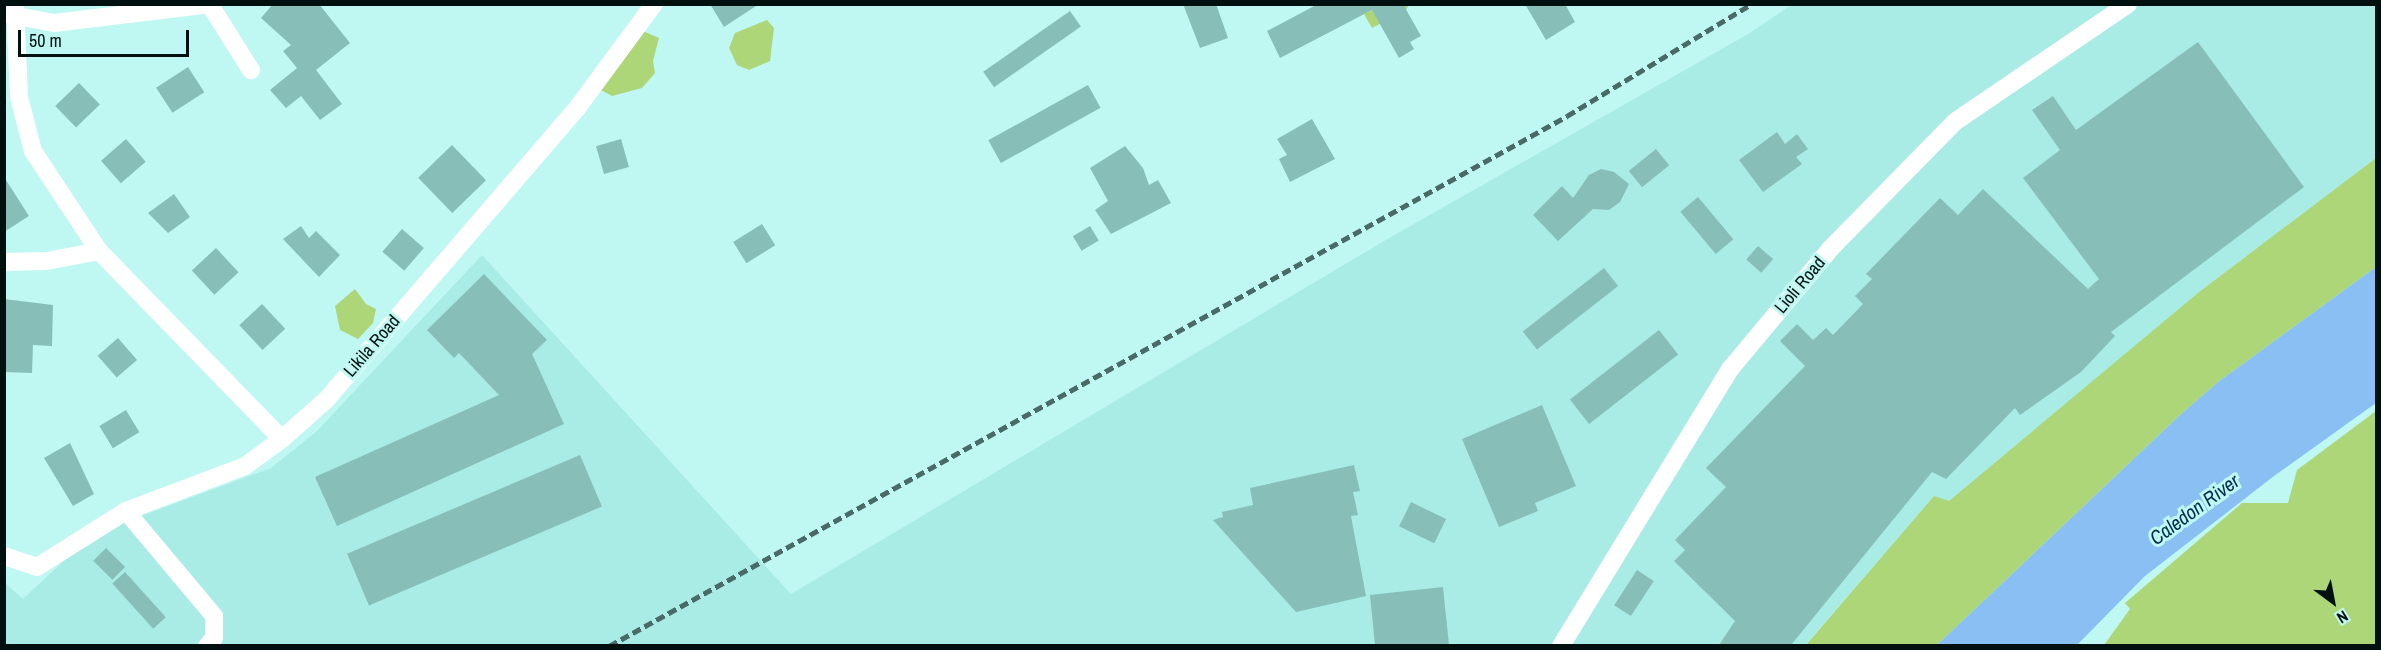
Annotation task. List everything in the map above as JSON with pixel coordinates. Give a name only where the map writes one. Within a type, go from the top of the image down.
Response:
[{"type":"street","name":"Likila Road","points":[[4,556],[37,567],[126,511],[245,466],[282,439],[326,400],[578,107],[654,4]]},
{"type":"street","name":"Lioli Road","points":[[1561,645],[1731,368],[1831,248],[1956,121],[2128,4]]},
{"type":"street","points":[[12,11],[35,22],[54,23],[211,5],[251,70]]},
{"type":"street","points":[[12,11],[19,97],[33,151],[99,251],[282,439]]},
{"type":"street","points":[[4,262],[47,261],[99,251]]},
{"type":"street","points":[[126,511],[214,616],[214,638],[207,645]]},
{"type":"shaded area","points":[[1791,5],[2376,5],[2376,158],[2199,292],[1948,502],[1934,496],[1805,645],[5,646],[4,582],[23,599],[85,541],[114,526],[271,468],[317,431],[482,255],[791,594],[1384,241],[1750,33]]},
{"type":"green space","points":[[1383,5],[1409,5],[1406,10],[1372,28],[1364,14]]},
{"type":"green space","points":[[767,20],[774,28],[770,61],[749,70],[737,65],[729,48],[735,33]]},
{"type":"green space","points":[[643,31],[659,38],[653,61],[655,73],[642,88],[612,96],[599,89]]},
{"type":"green space","points":[[2376,158],[2376,267],[2218,382],[2179,416],[1937,645],[1805,646],[1934,496],[1949,501],[2199,292]]},
{"type":"green space","points":[[355,289],[366,304],[376,309],[373,323],[358,339],[340,330],[335,306]]},
{"type":"green space","points":[[2376,411],[2376,645],[2104,645],[2130,609],[2125,603],[2242,503],[2288,503],[2297,470]]},
{"type":"water","name":"Caledon River","points":[[2376,267],[2376,403],[2274,476],[2145,576],[2077,645],[1937,645],[2179,416],[2218,382]]},
{"type":"building","points":[[273,4],[319,4],[350,43],[316,70],[342,104],[320,120],[301,96],[286,108],[270,90],[297,68],[283,51],[291,45],[261,18]]},
{"type":"building","points":[[710,4],[759,4],[724,27]]},
{"type":"building","points":[[1183,4],[1216,4],[1228,38],[1200,48]]},
{"type":"building","points":[[1318,4],[1403,4],[1421,36],[1410,42],[1414,49],[1399,58],[1372,10],[1280,58],[1267,31]]},
{"type":"building","points":[[1525,4],[1565,4],[1575,22],[1546,40]]},
{"type":"building","points":[[1070,11],[1081,27],[994,87],[983,72]]},
{"type":"building","points":[[2198,42],[2304,187],[2111,332],[2115,336],[2081,372],[2020,415],[2015,408],[1946,479],[1932,472],[1791,645],[1719,645],[1735,621],[1674,561],[1685,550],[1675,540],[1726,487],[1706,468],[1805,366],[1780,341],[1797,324],[1813,340],[1826,328],[1833,335],[1863,304],[1855,296],[1872,279],[1866,274],[1940,198],[1958,215],[1983,189],[2088,289],[2099,279],[2023,178],[2060,150],[2032,110],[2053,96],[2076,130]]},
{"type":"building","points":[[188,67],[204,92],[172,113],[156,88]]},
{"type":"building","points":[[79,83],[100,105],[76,128],[55,106]]},
{"type":"building","points":[[1088,85],[1101,108],[1001,163],[988,140]]},
{"type":"building","points":[[1312,119],[1335,159],[1290,182],[1279,159],[1287,155],[1277,139]]},
{"type":"building","points":[[1777,132],[1785,144],[1797,134],[1808,149],[1796,157],[1802,164],[1763,192],[1739,160]]},
{"type":"building","points":[[126,139],[146,162],[121,183],[101,161]]},
{"type":"building","points":[[621,139],[629,167],[604,174],[596,146]]},
{"type":"building","points":[[452,145],[486,180],[452,213],[418,178]]},
{"type":"building","points":[[1125,146],[1143,168],[1149,185],[1158,180],[1171,203],[1111,234],[1095,210],[1108,201],[1090,168]]},
{"type":"building","points":[[1656,149],[1669,165],[1642,187],[1629,171]]},
{"type":"building","points":[[1601,169],[1614,172],[1629,184],[1620,202],[1609,210],[1593,209],[1558,241],[1533,215],[1562,186],[1573,198],[1589,175]]},
{"type":"building","points":[[4,177],[29,216],[4,232]]},
{"type":"building","points":[[174,194],[190,217],[168,233],[148,213]]},
{"type":"building","points":[[1698,197],[1733,239],[1716,254],[1680,212]]},
{"type":"building","points":[[762,224],[775,245],[746,263],[733,242]]},
{"type":"building","points":[[301,226],[309,238],[316,231],[340,255],[319,277],[283,239]]},
{"type":"building","points":[[1090,226],[1099,241],[1082,251],[1073,236]]},
{"type":"building","points":[[402,229],[424,248],[404,271],[382,252]]},
{"type":"building","points":[[1758,246],[1773,259],[1761,273],[1746,260]]},
{"type":"building","points":[[216,248],[239,272],[214,295],[192,271]]},
{"type":"building","points":[[1604,268],[1618,286],[1537,350],[1523,331]]},
{"type":"building","points":[[484,274],[547,340],[532,354],[564,424],[337,526],[315,477],[499,395],[459,353],[454,358],[427,330]]},
{"type":"building","points":[[4,299],[53,305],[52,346],[33,345],[32,373],[4,372]]},
{"type":"building","points":[[262,304],[285,329],[263,350],[239,325]]},
{"type":"building","points":[[1659,330],[1678,354],[1589,424],[1570,400]]},
{"type":"building","points":[[118,338],[137,360],[117,378],[98,356]]},
{"type":"building","points":[[1542,405],[1576,486],[1535,503],[1538,511],[1499,527],[1462,439]]},
{"type":"building","points":[[126,410],[139,432],[113,448],[99,426]]},
{"type":"building","points":[[70,443],[94,494],[73,506],[44,458]]},
{"type":"building","points":[[580,455],[602,507],[369,605],[347,554]]},
{"type":"building","points":[[1354,465],[1360,491],[1353,492],[1358,515],[1351,516],[1366,596],[1296,612],[1213,520],[1223,517],[1222,512],[1253,505],[1250,488]]},
{"type":"building","points":[[1411,502],[1446,519],[1434,543],[1399,526]]},
{"type":"building","points":[[106,548],[125,567],[112,580],[93,561]]},
{"type":"building","points":[[1637,570],[1654,581],[1631,616],[1614,605]]},
{"type":"building","points":[[125,572],[166,617],[153,629],[112,583]]},
{"type":"building","points":[[1443,587],[1449,645],[1375,645],[1370,595]]},
{"type":"railway","points":[[609,646],[1567,116],[1751,4]]}]
